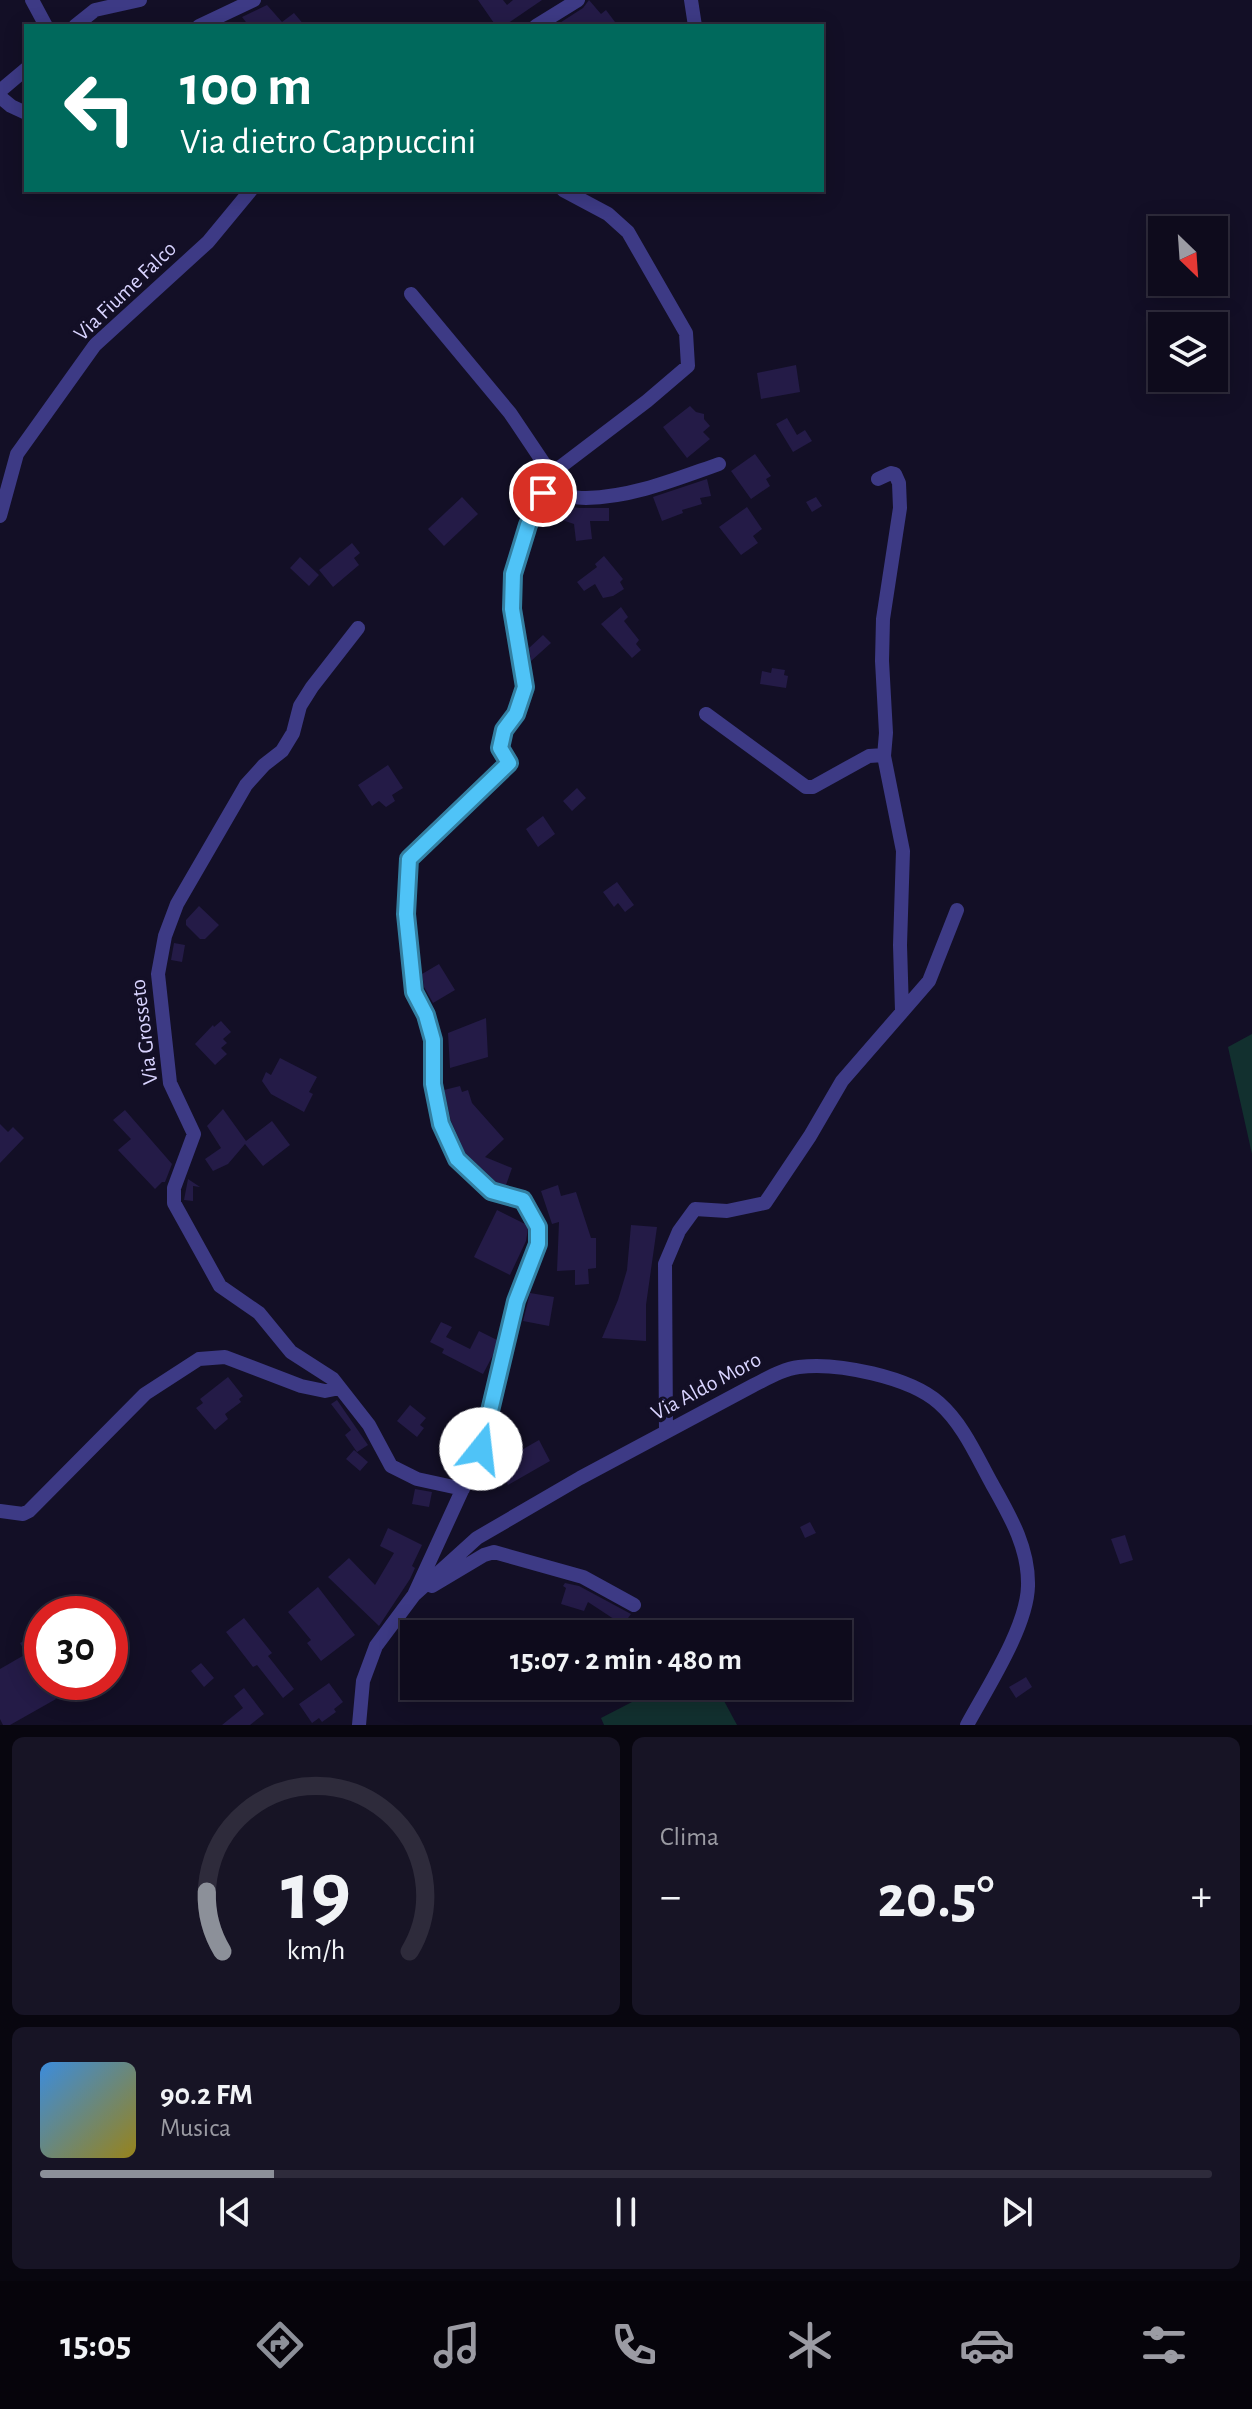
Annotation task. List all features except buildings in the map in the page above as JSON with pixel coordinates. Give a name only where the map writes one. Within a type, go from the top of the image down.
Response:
[{"type":"street","points":[[32,0],[45,24]]},
{"type":"street","points":[[78,24],[95,10],[140,0]]},
{"type":"street","points":[[203,24],[254,0]]},
{"type":"street","points":[[539,24],[578,0]]},
{"type":"street","points":[[691,0],[695,24]]},
{"type":"street","points":[[24,71],[0,94],[11,106],[24,112]]},
{"type":"street","name":"Via Fiume Falco","points":[[0,516],[17,454],[95,345],[208,242],[249,192]]},
{"type":"street","points":[[414,1595],[481,1449],[492,1413],[516,1301],[538,1244],[538,1227],[523,1200],[491,1191],[457,1159],[441,1124],[433,1084],[433,1040],[426,1015],[414,992],[406,914],[409,859],[509,763],[500,748],[504,730],[516,714],[525,687],[512,609],[513,574],[528,525],[551,474],[688,366],[686,333],[628,232],[608,214],[567,192]]},
{"type":"street","points":[[411,294],[510,413],[551,474]]},
{"type":"street","points":[[543,493],[584,498],[613,496],[651,488],[719,464]]},
{"type":"street","points":[[878,479],[895,474],[900,489],[891,581],[883,619],[882,661],[886,733],[884,755],[903,851],[900,945],[902,1011]]},
{"type":"street","name":"Via Grosseto","points":[[358,628],[300,706],[293,733],[282,751],[246,785],[177,904],[165,936],[158,974],[170,1083],[194,1134],[174,1188],[174,1203],[220,1286],[259,1313],[291,1352],[333,1379],[369,1425],[391,1466],[417,1479],[463,1489]]},
{"type":"street","points":[[706,714],[806,787],[819,784],[869,756],[884,755]]},
{"type":"street","points":[[666,1432],[665,1264],[679,1231],[695,1209],[727,1211],[765,1203],[842,1081],[929,981],[957,910]]},
{"type":"street","points":[[0,1511],[23,1514],[29,1511],[145,1394],[199,1359],[225,1357],[301,1386],[325,1391],[340,1388]]},
{"type":"street","name":"Via Aldo Moro","points":[[359,1725],[363,1681],[376,1646],[414,1595],[477,1538],[666,1432],[779,1373],[799,1367],[853,1370],[903,1382],[939,1403],[958,1424],[1006,1509],[1023,1546],[1027,1566],[1027,1606],[967,1725]]},
{"type":"street","points":[[414,1595],[494,1552],[583,1577],[634,1605]]},
{"type":"green space","points":[[1252,1034],[1252,1154],[1228,1047]]},
{"type":"green space","points":[[636,1700],[724,1700],[737,1725],[604,1725],[601,1718]]},
{"type":"route","points":[[481,1449],[492,1413],[516,1301],[535,1256],[538,1227],[523,1200],[491,1191],[457,1159],[441,1124],[433,1084],[433,1040],[426,1015],[414,992],[406,914],[409,859],[509,763],[500,748],[504,730],[516,714],[525,687],[512,609],[513,574],[528,525],[543,493]]}]
